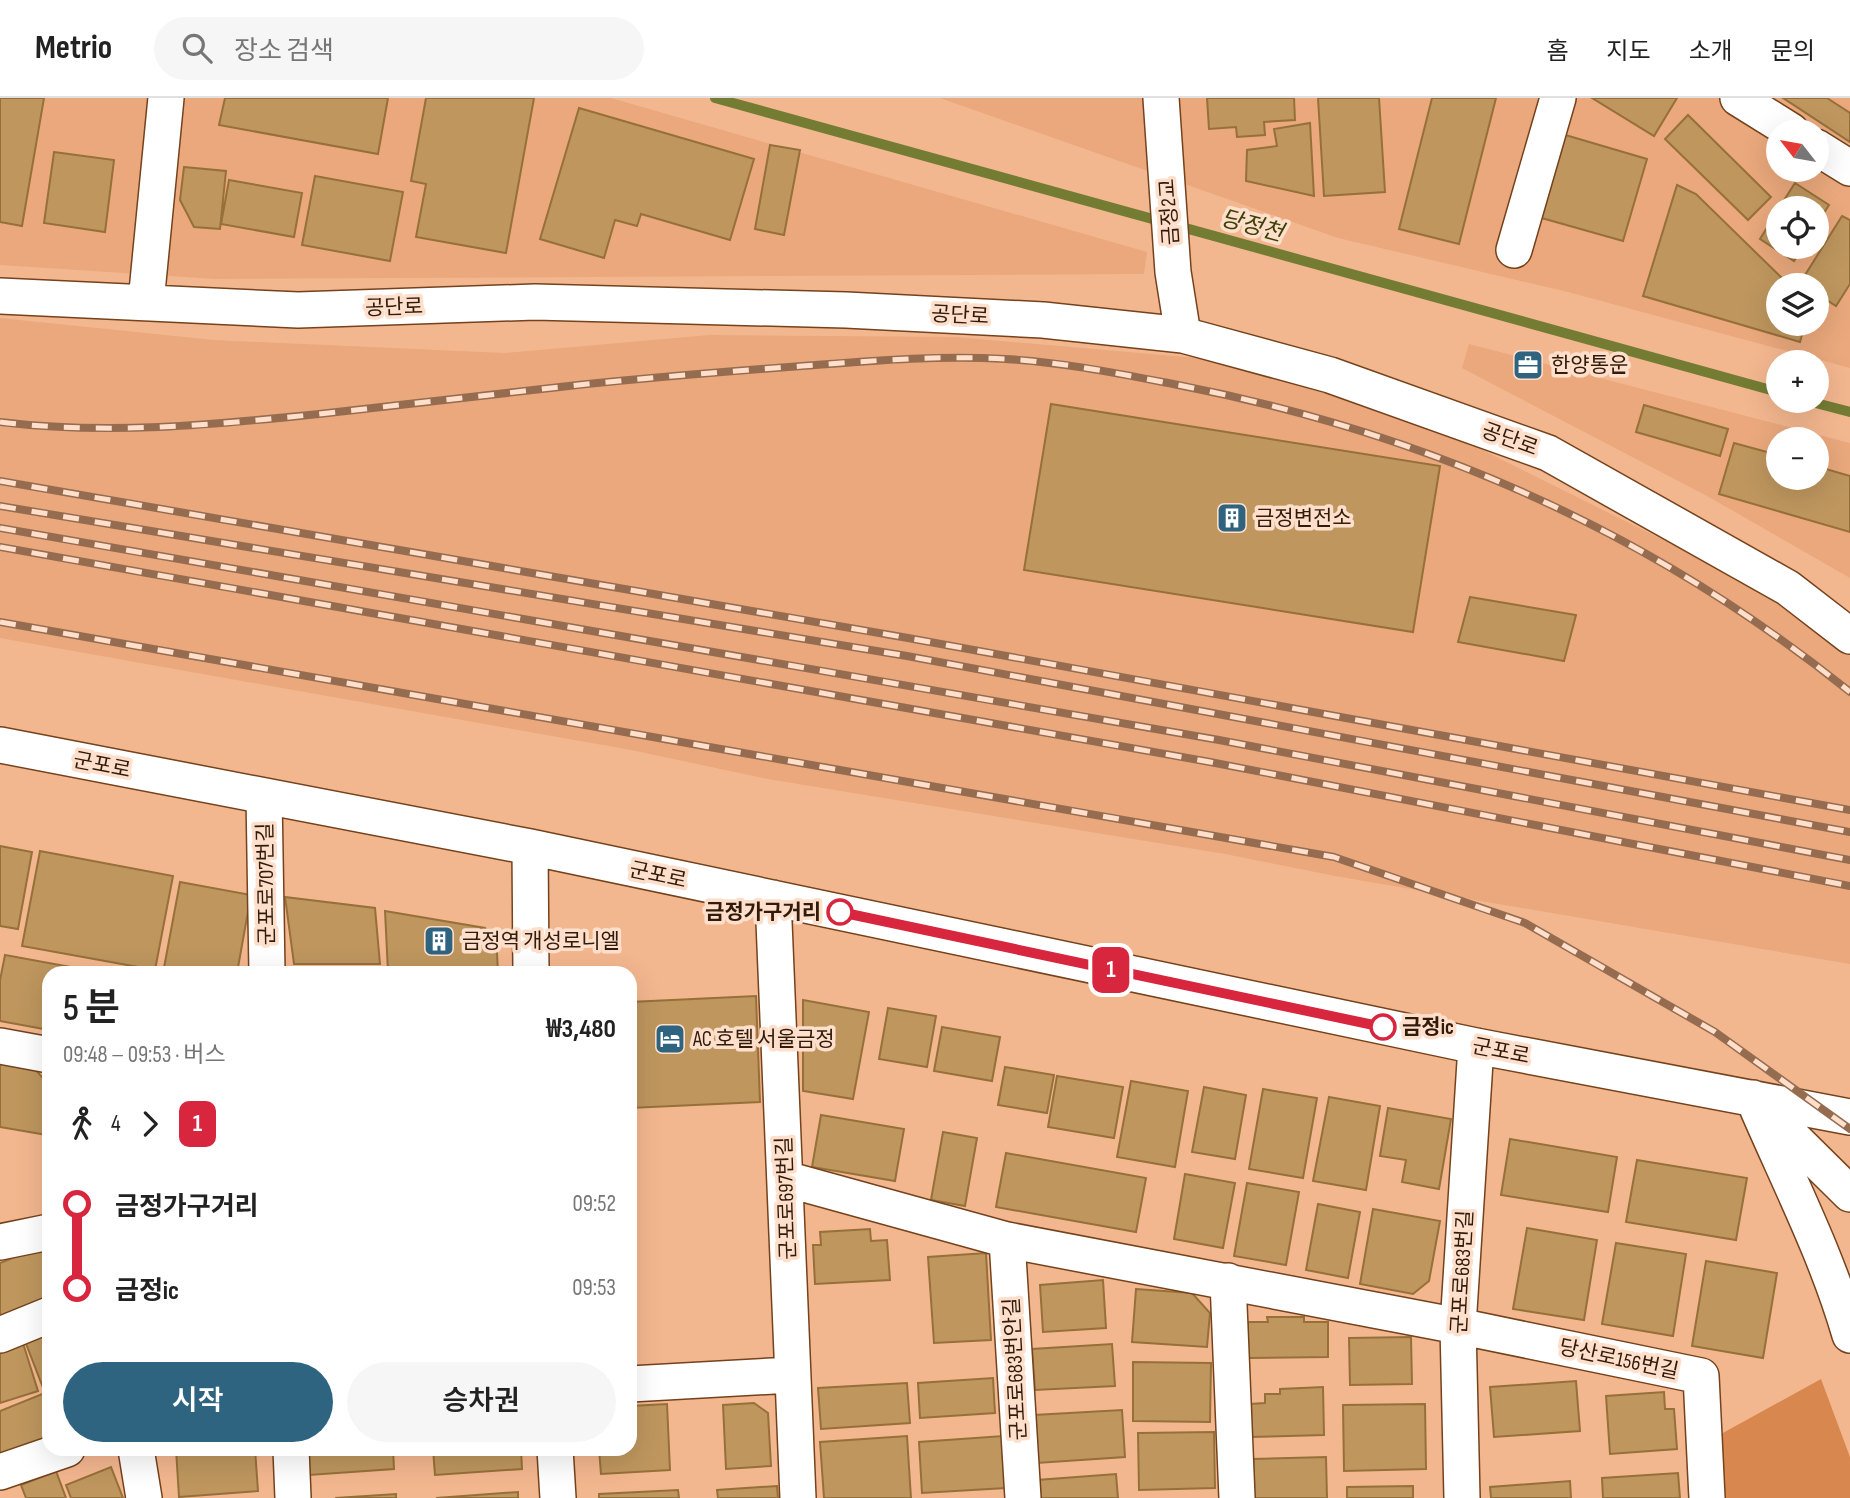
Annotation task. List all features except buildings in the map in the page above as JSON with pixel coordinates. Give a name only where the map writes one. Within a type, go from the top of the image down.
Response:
[{"type":"street","points":[[146,302],[166,98]]},
{"type":"street","name":"금정2교","points":[[1161,98],[1173,272],[1183,335]]},
{"type":"street","points":[[1514,250],[1558,98]]},
{"type":"street","points":[[1738,98],[1772,119]]},
{"type":"street","points":[[1829,155],[1850,168]]},
{"type":"street","name":"공단로","points":[[0,296],[298,310],[535,302],[846,310],[1043,320],[1183,335],[1331,375],[1548,453],[1788,588],[1850,636]]},
{"type":"street","name":"군포로","points":[[0,745],[530,847],[1476,1046],[1850,1117]]},
{"type":"street","name":"군포로707번길","points":[[264,796],[267,966]]},
{"type":"street","points":[[530,847],[531,966]]},
{"type":"street","name":"군포로697번길","points":[[773,898],[798,1498]]},
{"type":"street","points":[[0,1046],[42,1054]]},
{"type":"street","name":"군포로683번길","points":[[1462,1498],[1458,1326],[1476,1046]]},
{"type":"street","points":[[1753,1098],[1850,1194]]},
{"type":"street","points":[[1753,1098],[1795,1197],[1816,1233],[1850,1335]]},
{"type":"street","points":[[786,1179],[1007,1240],[1458,1326]]},
{"type":"street","points":[[0,1242],[42,1233]]},
{"type":"street","name":"군포로683번안길","points":[[1007,1240],[1023,1498]]},
{"type":"street","points":[[1228,1281],[1237,1498]]},
{"type":"street","points":[[0,1335],[42,1318]]},
{"type":"street","name":"당산로156번길","points":[[1458,1326],[1701,1376],[1707,1498]]},
{"type":"street","points":[[637,1384],[791,1375]]},
{"type":"street","points":[[0,1472],[47,1456]]},
{"type":"street","points":[[137,1456],[144,1498]]},
{"type":"street","points":[[291,1456],[293,1498]]},
{"type":"street","points":[[555,1456],[558,1498]]},
{"type":"shaded area","points":[[0,98],[611,98],[1147,252],[1144,274],[215,279],[0,265]]},
{"type":"shaded area","points":[[940,98],[1850,98],[1850,368],[1829,362],[1829,350],[1783,350],[1568,292],[1338,238]]},
{"type":"shaded area","points":[[0,318],[214,340],[504,353],[709,335],[956,337],[1221,360],[1446,432],[1754,585],[1850,655],[1850,964],[1335,876],[1225,854],[768,779],[631,750],[0,638]]},
{"type":"shaded area","points":[[1469,344],[1788,427],[1766,427],[1766,490],[1829,490],[1829,438],[1850,443],[1850,578],[1707,496],[1462,368]]},
{"type":"shaded area","points":[[1821,1379],[1850,1457],[1850,1498],[1725,1498],[1721,1434]]},
{"type":"waterway","name":"당정천","points":[[715,98],[1766,389]]},
{"type":"waterway","name":"당정천","points":[[1829,406],[1850,412]]},
{"type":"railway","points":[[0,422],[80,428],[199,425],[621,381],[904,359],[980,358],[1070,366],[1270,405],[1360,431],[1448,461],[1534,497],[1616,538],[1697,584],[1775,635],[1850,692]]},
{"type":"railway","points":[[0,481],[908,638],[1850,810]]},
{"type":"railway","points":[[0,506],[907,656],[1850,832]]},
{"type":"railway","points":[[0,528],[1219,740],[1850,860]]},
{"type":"railway","points":[[0,547],[1210,762],[1850,886]]},
{"type":"railway","points":[[0,622],[1334,857],[1525,923],[1715,1032],[1850,1129]]},
{"type":"bus line","name":"1","points":[[840,912],[1383,1027]]},
{"type":"place","name":"한양통운","points":[[1528,365]]},
{"type":"place","name":"금정변전소","points":[[1232,518]]},
{"type":"place","name":"금정가구거리","points":[[840,912]]},
{"type":"place","name":"금정역 개성로니엘","points":[[439,941]]},
{"type":"place","name":"금정ic","points":[[1383,1027]]},
{"type":"place","name":"AC 호텔 서울금정","points":[[670,1039]]}]
